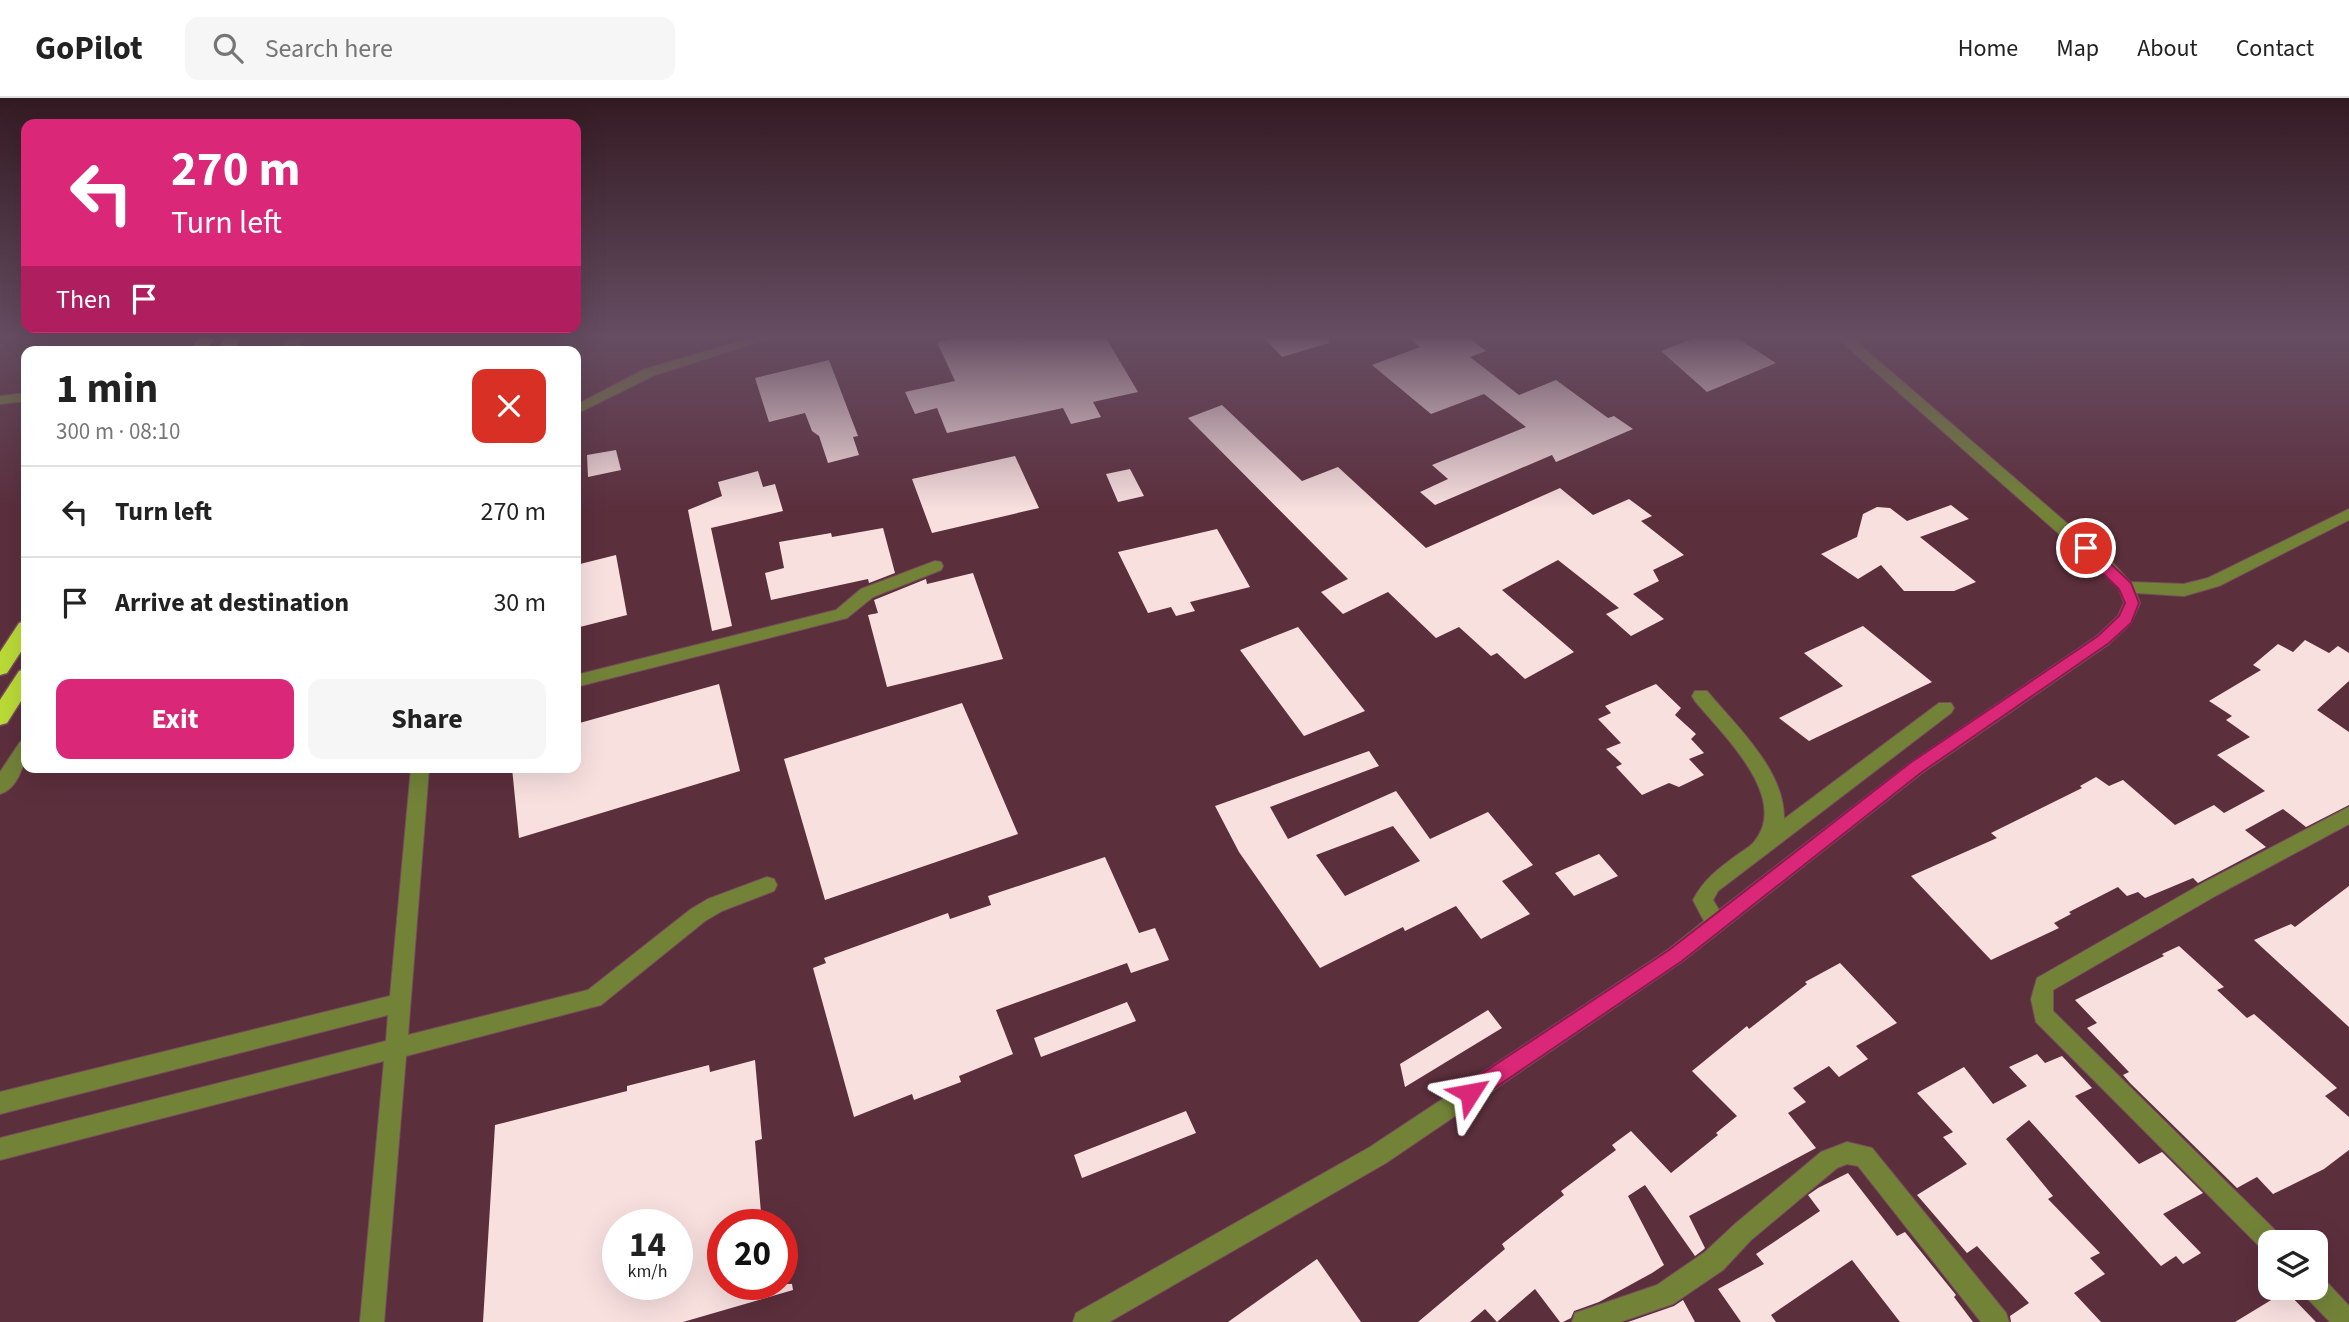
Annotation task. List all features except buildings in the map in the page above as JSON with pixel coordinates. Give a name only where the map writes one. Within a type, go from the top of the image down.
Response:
[{"type":"highway","points":[[0,668],[21,636]]},
{"type":"highway","points":[[0,717],[21,685]]},
{"type":"street","points":[[581,407],[605,395]]},
{"type":"street","points":[[1085,1322],[1378,1155],[1676,955],[1916,768],[2103,639],[2125,619],[2132,603],[2126,587],[2106,566],[1910,395]]},
{"type":"street","points":[[0,400],[21,398]]},
{"type":"street","points":[[2126,587],[2184,590],[2213,582],[2349,514]]},
{"type":"street","points":[[581,680],[841,614],[867,593],[935,566]]},
{"type":"street","points":[[1701,696],[1765,779],[1774,803],[1775,822],[1760,847]]},
{"type":"street","points":[[1716,924],[1703,900],[1711,885],[1945,708]]},
{"type":"street","points":[[0,787],[21,755]]},
{"type":"street","points":[[372,1322],[420,773]]},
{"type":"street","points":[[2259,1230],[2101,1076],[2043,1015],[2041,999],[2044,985],[2210,888],[2349,815]]},
{"type":"street","points":[[0,1149],[594,998],[698,915],[715,905],[767,885]]},
{"type":"street","points":[[0,1103],[398,1003]]},
{"type":"street","points":[[1584,1322],[1664,1295],[1714,1261],[1743,1232],[1829,1160],[1847,1153],[1864,1156],[1997,1322]]},
{"type":"street","points":[[2326,1300],[2347,1322]]},
{"type":"route","points":[[1470,1093],[1676,955],[1916,768],[2103,639],[2125,619],[2132,603],[2126,587],[2086,548]]}]
